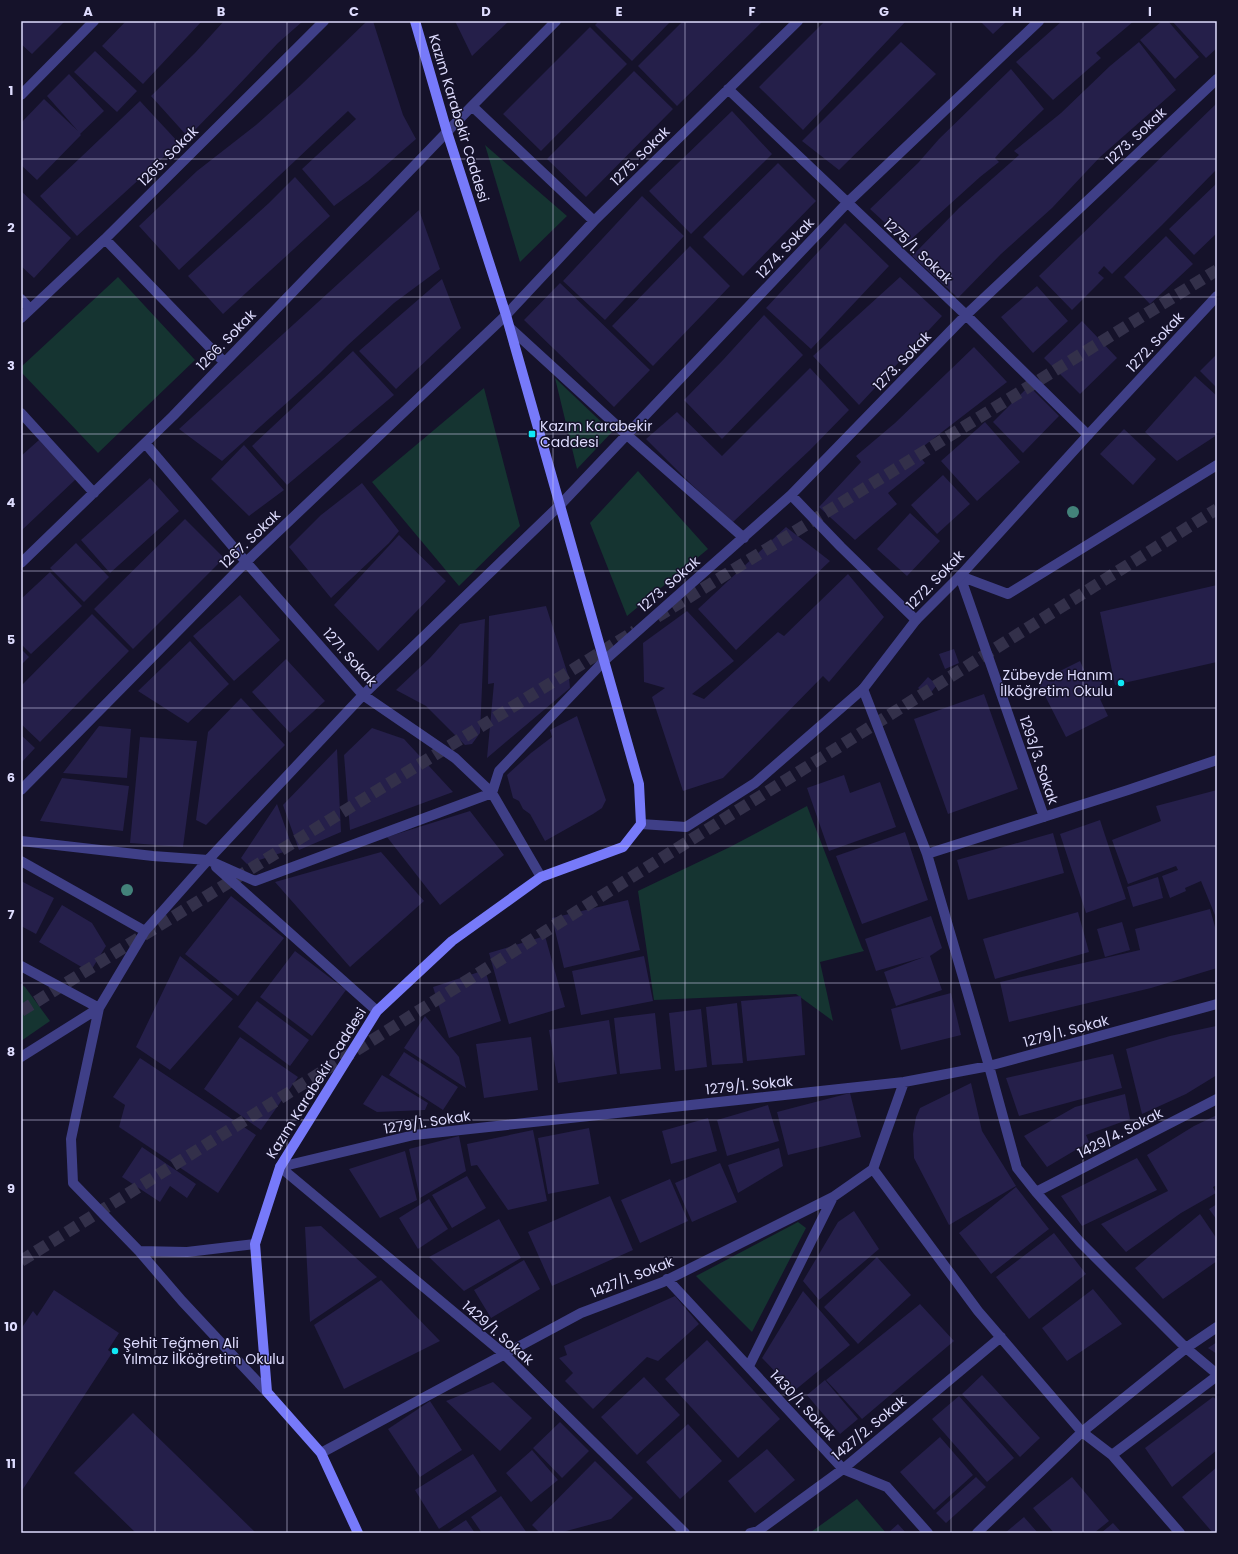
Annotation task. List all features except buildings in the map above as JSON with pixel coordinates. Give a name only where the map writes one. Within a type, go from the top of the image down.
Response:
[{"type":"main road","name":"Kazım Karabekir Caddesi","points":[[267,1392],[255,1244],[280,1167],[377,1011],[452,941],[541,877],[623,847],[641,824],[639,784],[605,660],[510,328],[447,132],[415,21]]},
{"type":"main road","points":[[267,1392],[321,1453],[358,1533]]},
{"type":"street","points":[[21,95],[94,21]]},
{"type":"street","name":"1265. Sokak","points":[[21,318],[105,239],[324,21]]},
{"type":"street","name":"1266. Sokak","points":[[21,563],[145,443],[556,21]]},
{"type":"street","name":"1275. Sokak","points":[[506,315],[594,221],[798,21]]},
{"type":"street","name":"1274. Sokak","points":[[98,1008],[145,931],[208,860],[364,695],[561,504],[847,203],[1038,21]]},
{"type":"street","name":"1273. Sokak","points":[[492,792],[499,771],[605,660],[791,495],[966,315],[1217,79]]},
{"type":"street","name":"1275/1. Sokak","points":[[728,89],[966,315],[1088,435]]},
{"type":"street","points":[[472,106],[594,221]]},
{"type":"street","points":[[105,239],[224,362]]},
{"type":"street","name":"1272. Sokak","points":[[641,824],[686,828],[755,783],[863,689],[916,620],[960,576],[1217,296]]},
{"type":"street","points":[[21,298],[30,309]]},
{"type":"street","name":"1267. Sokak","points":[[21,790],[246,562],[506,315]]},
{"type":"street","points":[[510,328],[627,435],[744,538]]},
{"type":"street","points":[[21,413],[94,493]]},
{"type":"street","name":"1271. Sokak","points":[[145,443],[246,562],[364,695],[455,758],[492,792],[541,877]]},
{"type":"street","points":[[960,576],[1008,594],[1217,465]]},
{"type":"street","points":[[791,495],[841,547],[916,620]]},
{"type":"street","name":"1293/3. Sokak","points":[[960,576],[1044,817]]},
{"type":"street","points":[[863,689],[927,854],[1017,1168],[1080,1242],[1186,1348],[1217,1375],[1112,1455]]},
{"type":"street","points":[[927,854],[1217,760]]},
{"type":"street","points":[[21,841],[153,856],[208,860],[255,881],[492,792]]},
{"type":"street","points":[[208,860],[377,1011]]},
{"type":"street","points":[[21,861],[145,931]]},
{"type":"street","points":[[21,966],[98,1008]]},
{"type":"street","name":"1279/1. Sokak","points":[[280,1167],[414,1135],[904,1082],[989,1066],[1217,1004]]},
{"type":"street","points":[[21,1057],[98,1008]]},
{"type":"street","points":[[98,1008],[71,1139],[74,1183],[139,1251],[182,1301],[267,1392]]},
{"type":"street","points":[[904,1082],[873,1169],[978,1310],[1082,1432],[1112,1455],[1180,1533]]},
{"type":"street","name":"1429/4. Sokak","points":[[1036,1192],[1217,1099]]},
{"type":"street","name":"1429/1. Sokak","points":[[280,1167],[504,1354],[685,1533]]},
{"type":"street","name":"1427/1. Sokak","points":[[321,1453],[581,1313],[667,1279],[833,1196],[873,1169]]},
{"type":"street","points":[[748,1366],[833,1196]]},
{"type":"street","points":[[139,1251],[187,1252],[255,1244]]},
{"type":"street","name":"1430/1. Sokak","points":[[667,1279],[843,1469],[886,1487],[928,1533]]},
{"type":"street","points":[[977,1533],[1082,1432],[1186,1348],[1217,1327]]},
{"type":"street","name":"1427/2. Sokak","points":[[750,1533],[758,1531],[843,1469],[1001,1337]]},
{"type":"green space","points":[[485,145],[567,216],[520,262]]},
{"type":"green space","points":[[118,277],[195,360],[98,453],[21,372],[21,367]]},
{"type":"green space","points":[[555,378],[612,432],[577,469]]},
{"type":"green space","points":[[484,388],[520,526],[459,586],[372,482]]},
{"type":"green space","points":[[638,471],[708,549],[627,616],[590,523]]},
{"type":"green space","points":[[807,806],[864,951],[820,962],[833,1021],[796,994],[654,1000],[638,891],[730,847]]},
{"type":"green space","points":[[21,984],[25,987],[50,1021],[21,1041]]},
{"type":"green space","points":[[798,1222],[806,1228],[752,1332],[696,1276]]},
{"type":"green space","points":[[857,1499],[886,1533],[808,1533],[811,1532]]},
{"type":"tunnel","points":[[657,617],[1217,270]]},
{"type":"tunnel","points":[[21,1261],[1217,509]]},
{"type":"tunnel","points":[[21,1011],[635,631]]},
{"type":"place","name":"Kazım Karabekir Caddesi","points":[[532,434]]},
{"type":"place","name":"Zübeyde Hanım İlköğretim Okulu","points":[[1121,683]]},
{"type":"place","name":"Şehit Teğmen Ali Yılmaz İlköğretim Okulu","points":[[115,1351]]}]
